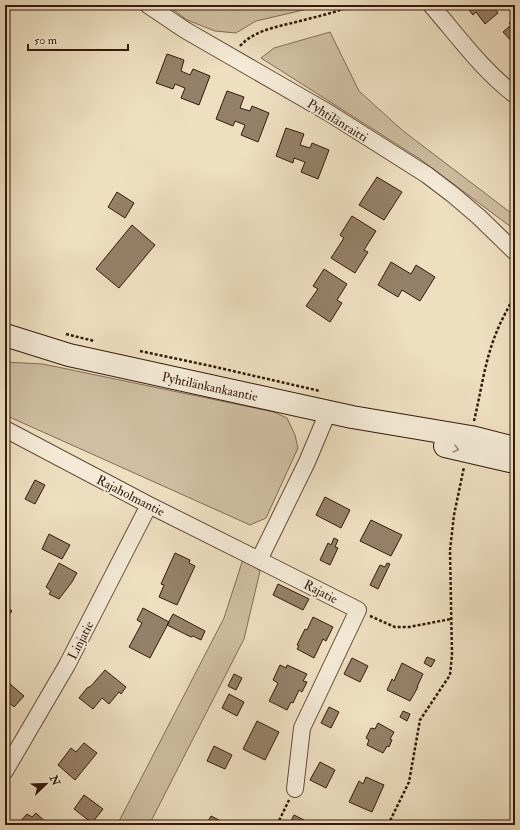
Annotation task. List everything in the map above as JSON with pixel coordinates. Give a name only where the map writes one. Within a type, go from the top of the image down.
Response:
[{"type":"street","name":"Pyhtilänraitti","points":[[148,5],[185,30],[329,113],[427,175],[479,217],[515,252]]},
{"type":"street","points":[[431,5],[473,56],[490,74],[515,95]]},
{"type":"street","points":[[443,5],[453,30]]},
{"type":"street","name":"Pyhtilänkankaantie","points":[[5,335],[69,355],[328,412],[471,437],[515,448]]},
{"type":"street","name":"Pyhtilänkankaantie","points":[[5,350],[69,355]]},
{"type":"street","points":[[259,560],[307,462],[328,412]]},
{"type":"street","name":"Pyhtilänkankaantie","points":[[352,417],[400,434],[468,452],[515,462]]},
{"type":"street","name":"Rajaholmantie","points":[[5,429],[149,505],[259,560]]},
{"type":"street","name":"Linjatie","points":[[5,771],[67,666],[149,505]]},
{"type":"street","name":"Rajatie","points":[[259,560],[358,610]]},
{"type":"street","points":[[295,789],[302,728],[358,610]]},
{"type":"path","points":[[230,56],[247,38],[262,30],[300,21],[353,5]]},
{"type":"path","points":[[467,422],[474,423],[490,354],[497,331],[509,308],[515,292]]},
{"type":"path","points":[[62,333],[97,342]]},
{"type":"path","points":[[138,351],[322,391]]},
{"type":"path","points":[[388,825],[410,782],[420,720],[450,675],[452,654],[450,550],[454,515],[468,452]]},
{"type":"path","points":[[358,610],[395,627],[409,627],[451,619]]},
{"type":"path","points":[[277,825],[295,789]]},
{"type":"shaded area","points":[[167,5],[312,5],[312,8],[256,21],[236,33],[215,31],[187,20]]},
{"type":"shaded area","points":[[330,32],[359,91],[402,130],[515,216],[515,230],[420,159],[261,58],[274,48]]},
{"type":"shaded area","points":[[5,362],[43,364],[274,412],[287,418],[295,435],[298,448],[266,518],[250,525],[5,415]]},
{"type":"shaded area","points":[[243,559],[260,571],[244,639],[149,825],[117,825],[224,618]]},
{"type":"building","points":[[465,5],[492,5],[498,13],[485,24],[476,12],[473,15]]},
{"type":"building","points":[[515,18],[515,51],[510,46],[513,43],[503,32],[511,25],[509,23]]},
{"type":"building","points":[[167,54],[184,60],[181,71],[190,75],[193,69],[210,76],[199,105],[181,98],[185,88],[175,84],[173,89],[156,83]]},
{"type":"building","points":[[227,91],[244,97],[240,108],[250,111],[252,106],[269,113],[258,142],[241,135],[245,125],[235,121],[233,126],[216,119]]},
{"type":"building","points":[[286,128],[304,134],[300,145],[310,148],[312,143],[329,150],[318,179],[301,172],[305,162],[294,158],[293,163],[276,156]]},
{"type":"building","points":[[377,177],[402,192],[384,220],[359,205]]},
{"type":"building","points":[[117,192],[134,203],[125,218],[108,207]]},
{"type":"building","points":[[352,216],[376,231],[364,250],[368,252],[355,273],[331,258],[344,238],[340,235]]},
{"type":"building","points":[[132,225],[155,245],[119,288],[96,269]]},
{"type":"building","points":[[391,262],[411,274],[416,265],[435,277],[420,301],[402,290],[398,297],[378,285]]},
{"type":"building","points":[[324,269],[347,284],[337,300],[342,303],[330,322],[306,306],[318,289],[313,286]]},
{"type":"building","points":[[35,480],[45,485],[35,504],[25,499]]},
{"type":"building","points":[[325,497],[350,510],[341,528],[316,515]]},
{"type":"building","points":[[371,520],[402,535],[391,556],[360,541]]},
{"type":"building","points":[[49,534],[70,545],[62,559],[42,549]]},
{"type":"building","points":[[334,538],[338,540],[335,547],[338,548],[330,565],[320,560],[328,543],[331,545]]},
{"type":"building","points":[[175,553],[190,560],[189,563],[195,566],[177,605],[159,597],[164,585],[161,584]]},
{"type":"building","points":[[59,563],[77,573],[59,599],[49,594],[51,591],[46,587]]},
{"type":"building","points":[[387,563],[390,564],[378,589],[370,585],[380,565],[385,567]]},
{"type":"building","points":[[278,584],[309,599],[303,610],[273,595]]},
{"type":"building","points":[[5,597],[10,601],[6,605],[12,611],[6,618],[5,616]]},
{"type":"building","points":[[143,608],[169,622],[150,658],[129,647],[142,623],[137,620]]},
{"type":"building","points":[[173,614],[205,631],[201,640],[193,636],[191,637],[167,625]]},
{"type":"building","points":[[313,617],[333,627],[326,641],[323,639],[314,658],[297,649],[299,646],[297,645],[305,629],[307,630]]},
{"type":"building","points":[[427,657],[435,660],[431,667],[424,663]]},
{"type":"building","points":[[352,658],[368,666],[360,682],[344,674]]},
{"type":"building","points":[[402,663],[423,674],[410,701],[387,690],[392,679],[394,681]]},
{"type":"building","points":[[280,665],[286,668],[287,665],[307,674],[303,681],[307,682],[302,692],[299,690],[293,703],[291,702],[287,710],[269,701],[278,683],[273,680]]},
{"type":"building","points":[[105,670],[126,687],[121,694],[119,692],[109,704],[102,698],[93,709],[79,698]]},
{"type":"building","points":[[234,674],[242,678],[236,690],[228,686]]},
{"type":"building","points":[[9,683],[24,696],[14,707],[5,699],[5,688]]},
{"type":"building","points":[[229,694],[244,702],[237,716],[222,708]]},
{"type":"building","points":[[329,707],[339,712],[331,728],[321,723]]},
{"type":"building","points":[[403,711],[410,714],[407,721],[400,717]]},
{"type":"building","points":[[257,721],[279,732],[265,760],[243,749]]},
{"type":"building","points":[[378,723],[394,732],[390,739],[392,740],[389,747],[387,746],[383,753],[367,745],[369,740],[366,738],[371,728],[375,729]]},
{"type":"building","points":[[84,743],[97,753],[75,780],[58,765],[71,748],[76,752]]},
{"type":"building","points":[[214,746],[232,755],[225,769],[207,761]]},
{"type":"building","points":[[320,762],[335,770],[326,788],[310,780]]},
{"type":"building","points":[[366,777],[384,785],[372,812],[349,802],[359,781],[363,784]]},
{"type":"building","points":[[84,795],[103,809],[92,823],[74,809]]},
{"type":"building","points":[[36,813],[49,825],[17,825],[27,814],[32,817]]},
{"type":"building","points":[[294,815],[304,820],[302,823],[304,823],[303,825],[289,825]]},
{"type":"building","points":[[211,816],[229,825],[206,825]]}]
